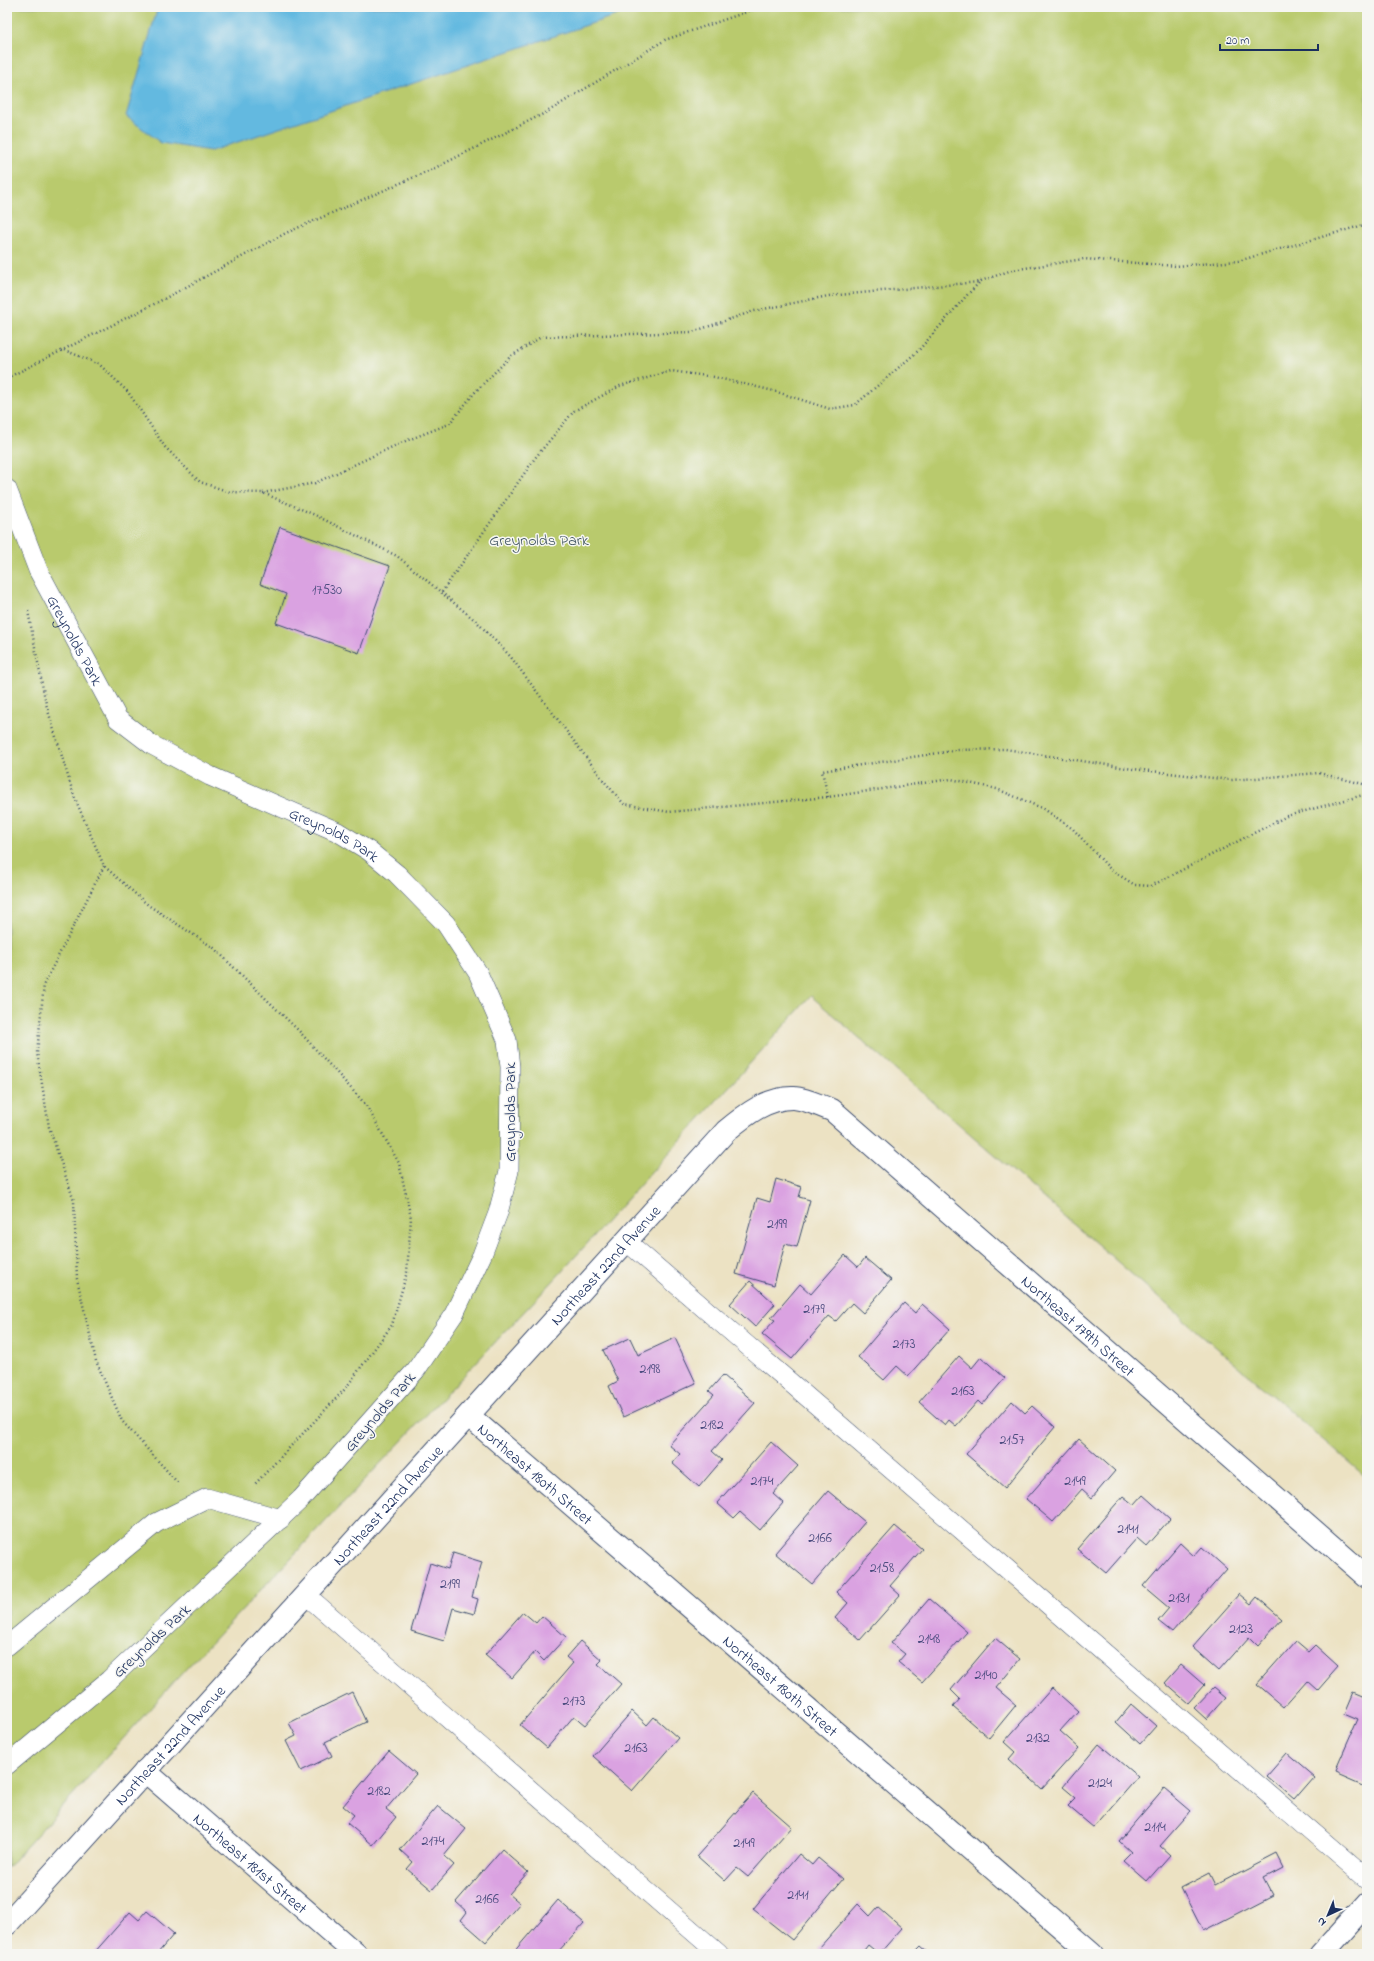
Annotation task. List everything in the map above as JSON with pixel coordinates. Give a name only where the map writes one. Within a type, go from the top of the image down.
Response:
[{"type":"street","name":"Northeast 179th Street","points":[[778,1100],[794,1098],[812,1102],[832,1110],[1367,1577]]},
{"type":"street","name":"Northeast 22nd Avenue","points":[[7,1924],[726,1131],[748,1113],[778,1100]]},
{"type":"street","name":"Northeast 180th Street","points":[[469,1416],[1092,1954]]},
{"type":"street","name":"Northeast 181st Street","points":[[145,1771],[356,1954]]},
{"type":"street","points":[[1321,1954],[1367,1903]]},
{"type":"lane","name":"Greynolds Park","points":[[7,489],[38,570],[118,719],[152,744],[210,776],[338,832],[374,856],[422,898],[446,924],[478,973],[507,1040],[510,1067],[509,1171],[498,1213],[482,1255],[454,1314],[416,1370],[302,1499],[109,1680],[7,1765]]},
{"type":"lane","points":[[626,1241],[1367,1879]]},
{"type":"lane","points":[[7,1646],[156,1523],[207,1498],[281,1518]]},
{"type":"lane","points":[[306,1595],[719,1954]]},
{"type":"path","points":[[7,378],[162,300],[286,233],[435,168],[547,112],[665,40],[761,7]]},
{"type":"path","points":[[64,350],[99,364],[109,373],[128,392],[165,447],[200,482],[230,492],[263,493],[315,483],[403,442],[449,424],[476,391],[510,357],[541,337],[692,332],[754,311],[828,296],[981,281],[1012,270],[1084,259],[1176,266],[1238,261],[1367,224]]},
{"type":"path","points":[[442,592],[530,464],[574,410],[620,386],[671,371],[714,377],[766,389],[830,409],[856,405],[918,351],[981,281]]},
{"type":"path","points":[[263,493],[315,515],[398,556],[476,621],[510,656],[604,781],[624,804],[669,812],[828,797],[951,779],[996,789],[1044,809],[1073,829],[1111,870],[1135,885],[1151,886],[1287,816],[1367,794]]},
{"type":"path","points":[[27,606],[46,704],[74,796],[104,866],[148,905],[214,948],[299,1031],[366,1105],[399,1163],[411,1218],[407,1272],[392,1325],[345,1389],[234,1506]]},
{"type":"path","points":[[828,797],[822,771],[958,750],[1005,749],[1133,769],[1231,780],[1318,773],[1367,785]]},
{"type":"path","points":[[104,866],[44,984],[37,1053],[49,1127],[74,1201],[77,1280],[96,1361],[122,1421],[175,1481],[207,1498]]},
{"type":"green space","name":"Greynolds Park","points":[[7,7],[1367,7],[1367,1478],[811,996],[556,1278],[184,1671],[7,1868]]},
{"type":"water","points":[[158,7],[641,7],[211,151],[161,143],[126,116]]},
{"type":"building","points":[[280,527],[390,566],[359,653],[276,623],[286,594],[260,584]]},
{"type":"building","points":[[776,1179],[802,1187],[799,1197],[810,1200],[797,1247],[785,1244],[774,1285],[736,1274],[757,1198],[770,1202]]},
{"type":"building","points":[[845,1255],[858,1267],[865,1258],[891,1280],[863,1313],[852,1303],[836,1321],[829,1316],[792,1359],[762,1334],[775,1320],[771,1318],[800,1284],[811,1294]]},
{"type":"building","points":[[750,1281],[775,1304],[755,1327],[730,1304]]},
{"type":"building","points":[[904,1303],[915,1313],[922,1304],[950,1329],[908,1376],[897,1366],[884,1380],[858,1357]]},
{"type":"building","points":[[630,1338],[638,1355],[675,1338],[696,1383],[623,1417],[609,1386],[618,1381],[603,1350]]},
{"type":"building","points":[[959,1356],[972,1368],[981,1357],[1005,1378],[982,1405],[978,1401],[956,1426],[949,1420],[945,1425],[919,1402]]},
{"type":"building","points":[[723,1375],[755,1403],[712,1451],[722,1460],[699,1487],[672,1463],[680,1454],[669,1445],[714,1395],[709,1391]]},
{"type":"building","points":[[1012,1401],[1025,1413],[1032,1406],[1055,1427],[1005,1488],[966,1454]]},
{"type":"building","points":[[1079,1439],[1115,1471],[1092,1498],[1082,1489],[1053,1522],[1026,1499]]},
{"type":"building","points":[[771,1442],[798,1466],[773,1494],[783,1503],[760,1530],[740,1512],[734,1518],[717,1503]]},
{"type":"building","points":[[828,1491],[865,1522],[812,1584],[775,1553]]},
{"type":"building","points":[[1143,1495],[1170,1519],[1146,1546],[1137,1538],[1106,1573],[1077,1549],[1123,1496],[1134,1505]]},
{"type":"building","points":[[895,1526],[922,1549],[890,1586],[900,1595],[860,1640],[835,1618],[848,1603],[836,1592]]},
{"type":"building","points":[[1180,1543],[1194,1556],[1202,1547],[1227,1569],[1172,1632],[1158,1621],[1169,1608],[1143,1586]]},
{"type":"building","points":[[453,1553],[482,1562],[472,1597],[478,1599],[474,1614],[453,1608],[444,1641],[411,1631],[430,1563],[448,1569]]},
{"type":"building","points":[[1239,1594],[1251,1604],[1257,1597],[1282,1619],[1258,1646],[1249,1637],[1219,1671],[1192,1647]]},
{"type":"building","points":[[929,1599],[967,1632],[922,1682],[898,1662],[905,1654],[891,1643]]},
{"type":"building","points":[[523,1612],[536,1623],[542,1616],[566,1637],[544,1661],[535,1652],[512,1678],[485,1655]]},
{"type":"building","points":[[995,1638],[1020,1659],[996,1688],[1016,1705],[989,1738],[953,1707],[960,1699],[951,1690]]},
{"type":"building","points":[[580,1641],[602,1660],[598,1664],[621,1684],[585,1725],[574,1716],[547,1748],[520,1725],[573,1663],[566,1657]]},
{"type":"building","points":[[1295,1641],[1308,1652],[1315,1645],[1338,1666],[1317,1690],[1307,1681],[1284,1707],[1257,1684]]},
{"type":"building","points":[[1181,1665],[1204,1685],[1188,1703],[1165,1683]]},
{"type":"building","points":[[1052,1688],[1078,1711],[1060,1731],[1079,1748],[1042,1789],[1009,1759],[1015,1752],[1004,1742]]},
{"type":"building","points":[[1213,1688],[1225,1698],[1206,1719],[1194,1708]]},
{"type":"building","points":[[352,1692],[366,1722],[325,1742],[332,1756],[301,1771],[286,1741],[296,1736],[289,1723]]},
{"type":"building","points":[[1353,1692],[1367,1698],[1367,1785],[1335,1771],[1358,1719],[1344,1713]]},
{"type":"building","points":[[1131,1704],[1156,1726],[1140,1744],[1116,1722]]},
{"type":"building","points":[[632,1711],[647,1725],[654,1717],[678,1738],[632,1791],[593,1756]]},
{"type":"building","points":[[1099,1744],[1138,1777],[1094,1828],[1068,1806],[1076,1798],[1063,1787]]},
{"type":"building","points":[[389,1751],[416,1774],[386,1809],[396,1817],[373,1845],[347,1823],[354,1815],[343,1806]]},
{"type":"building","points":[[1287,1753],[1314,1776],[1294,1799],[1267,1776]]},
{"type":"building","points":[[1164,1788],[1191,1811],[1160,1846],[1170,1855],[1147,1881],[1123,1860],[1131,1852],[1119,1841]]},
{"type":"building","points":[[753,1793],[792,1827],[748,1877],[737,1868],[725,1881],[697,1856]]},
{"type":"building","points":[[438,1806],[466,1829],[444,1856],[454,1865],[432,1890],[407,1869],[413,1862],[400,1850]]},
{"type":"building","points":[[502,1849],[528,1872],[509,1894],[520,1903],[486,1942],[461,1920],[467,1912],[456,1902]]},
{"type":"building","points":[[799,1854],[812,1865],[818,1858],[843,1879],[792,1940],[753,1909]]},
{"type":"building","points":[[1276,1854],[1283,1868],[1264,1878],[1273,1895],[1203,1931],[1181,1888],[1210,1873],[1216,1885]]},
{"type":"building","points":[[558,1900],[584,1923],[556,1954],[512,1954]]},
{"type":"building","points":[[858,1904],[870,1916],[878,1907],[902,1928],[879,1954],[868,1945],[861,1954],[826,1954],[819,1948]]},
{"type":"building","points":[[147,1911],[174,1934],[157,1954],[93,1954],[130,1912],[139,1920]]},
{"type":"building","points":[[920,1946],[929,1954],[912,1954]]}]
